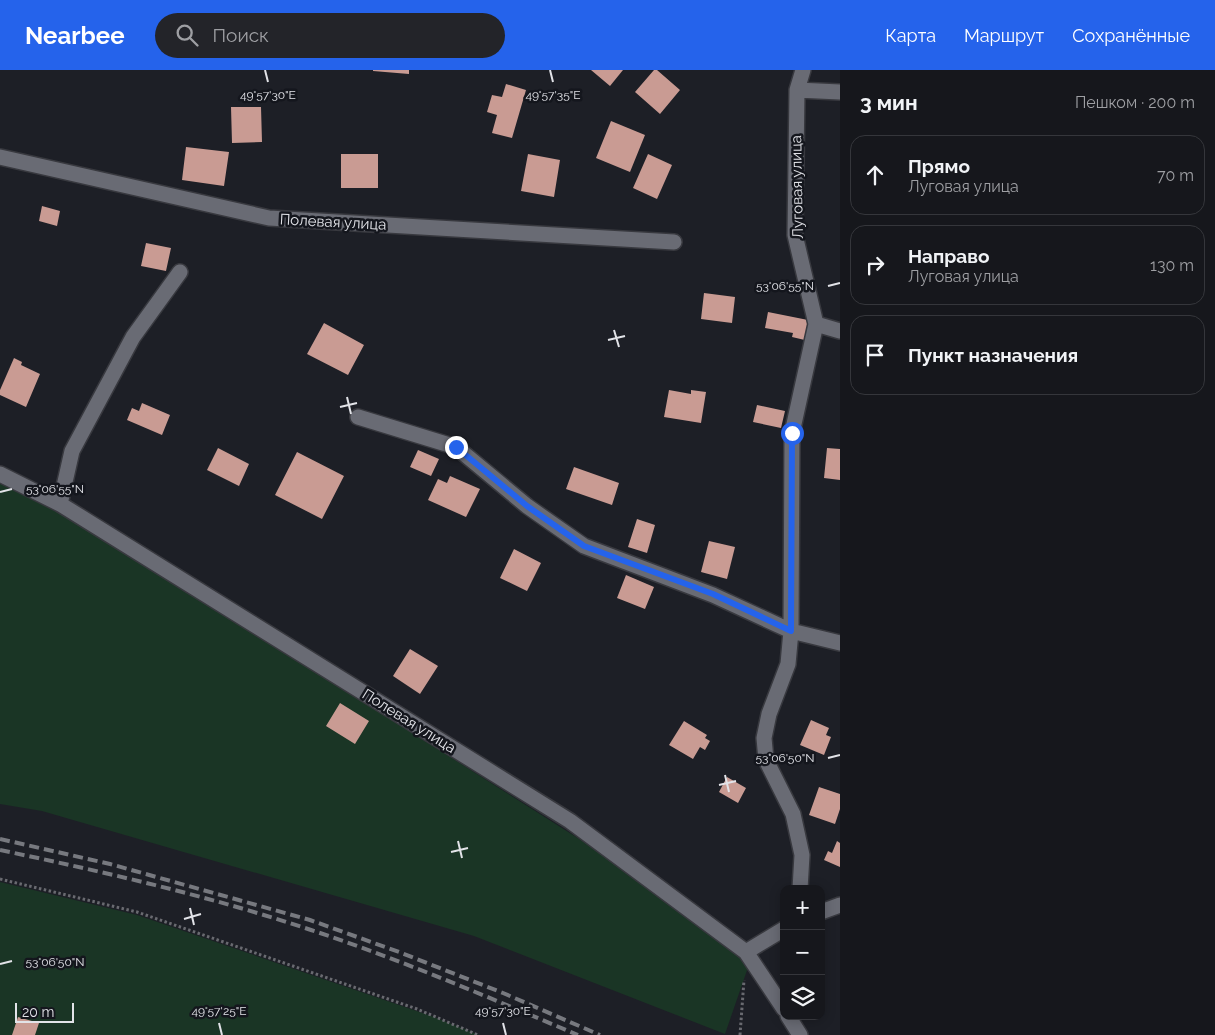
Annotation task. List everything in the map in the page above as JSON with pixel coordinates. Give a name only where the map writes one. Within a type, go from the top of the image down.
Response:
[{"type":"street","name":"Луговая улица","points":[[800,885],[802,855],[793,814],[766,760],[764,738],[769,714],[788,664],[791,631],[792,433],[816,324],[795,234],[797,90],[803,70]]},
{"type":"street","points":[[797,90],[840,92]]},
{"type":"street","name":"Полевая улица","points":[[0,157],[269,218],[674,242]]},
{"type":"street","points":[[60,504],[72,451],[133,337],[180,272]]},
{"type":"street","points":[[816,324],[840,331]]},
{"type":"street","points":[[358,417],[456,447],[527,506],[584,546],[713,594],[791,631],[840,643]]},
{"type":"street","name":"Полевая улица","points":[[0,474],[60,504],[570,821],[746,952],[780,1003]]},
{"type":"street","points":[[825,911],[840,905]]},
{"type":"street","points":[[746,952],[782,930]]},
{"type":"street","points":[[791,1020],[800,1035]]},
{"type":"path","points":[[0,879],[137,912],[417,1009],[478,1035]]},
{"type":"path","points":[[740,1035],[746,952]]},
{"type":"green space","points":[[0,480],[52,504],[754,950],[725,1034],[474,936],[42,811],[0,804]]},
{"type":"green space","points":[[0,882],[137,915],[434,1017],[479,1035],[0,1035]]},
{"type":"building","points":[[409,70],[409,74],[373,71]]},
{"type":"building","points":[[591,70],[623,70],[610,86]]},
{"type":"building","points":[[654,70],[657,70],[680,90],[660,114],[635,92]]},
{"type":"building","points":[[506,84],[526,90],[512,138],[492,133],[497,115],[487,112],[492,95],[502,97]]},
{"type":"building","points":[[231,107],[261,107],[262,142],[232,143]]},
{"type":"building","points":[[611,121],[645,135],[630,172],[596,158]]},
{"type":"building","points":[[186,147],[229,152],[224,186],[182,180]]},
{"type":"building","points":[[341,154],[378,154],[378,188],[341,188]]},
{"type":"building","points":[[528,154],[560,160],[554,197],[521,191]]},
{"type":"building","points":[[648,154],[672,165],[657,199],[633,188]]},
{"type":"building","points":[[42,206],[60,211],[57,226],[39,221]]},
{"type":"building","points":[[146,243],[171,248],[166,271],[141,266]]},
{"type":"building","points":[[704,293],[735,297],[732,323],[701,319]]},
{"type":"building","points":[[768,312],[813,321],[809,341],[792,337],[793,333],[765,328]]},
{"type":"building","points":[[324,323],[364,345],[348,375],[307,354]]},
{"type":"building","points":[[14,358],[22,362],[21,365],[40,374],[26,407],[0,395],[0,390]]},
{"type":"building","points":[[669,390],[691,394],[691,390],[706,392],[701,423],[664,417]]},
{"type":"building","points":[[142,403],[170,415],[162,435],[127,420],[132,408],[139,411]]},
{"type":"building","points":[[757,405],[785,411],[781,428],[753,422]]},
{"type":"building","points":[[218,448],[249,464],[239,486],[207,470]]},
{"type":"building","points":[[827,448],[840,449],[840,480],[824,478]]},
{"type":"building","points":[[418,450],[439,459],[431,476],[410,467]]},
{"type":"building","points":[[297,452],[344,476],[322,519],[275,495]]},
{"type":"building","points":[[574,467],[619,483],[612,505],[566,489]]},
{"type":"building","points":[[450,476],[480,489],[466,517],[428,500],[438,479],[447,483]]},
{"type":"building","points":[[637,519],[655,525],[647,553],[628,547]]},
{"type":"building","points":[[709,541],[735,547],[727,579],[701,572]]},
{"type":"building","points":[[514,549],[541,563],[527,591],[500,578]]},
{"type":"building","points":[[626,575],[654,587],[645,609],[617,598]]},
{"type":"building","points":[[410,649],[438,666],[420,694],[393,676]]},
{"type":"building","points":[[340,703],[369,721],[355,744],[326,726]]},
{"type":"building","points":[[811,720],[829,728],[826,735],[831,737],[824,755],[800,745]]},
{"type":"building","points":[[684,721],[707,735],[705,738],[710,741],[705,750],[700,747],[693,759],[669,745]]},
{"type":"building","points":[[727,777],[746,788],[738,803],[719,792]]},
{"type":"building","points":[[819,787],[840,794],[840,809],[835,824],[809,815]]},
{"type":"building","points":[[837,841],[840,843],[840,867],[824,860],[828,851],[832,853]]},
{"type":"building","points":[[18,1017],[39,1023],[35,1035],[12,1035]]},
{"type":"railway","points":[[0,839],[110,864],[310,920],[399,952],[503,993],[600,1035]]},
{"type":"railway","points":[[0,850],[157,886],[273,918],[412,967],[578,1035]]},
{"type":"route","points":[[456,447],[527,506],[584,546],[713,594],[791,631],[792,433]]}]
